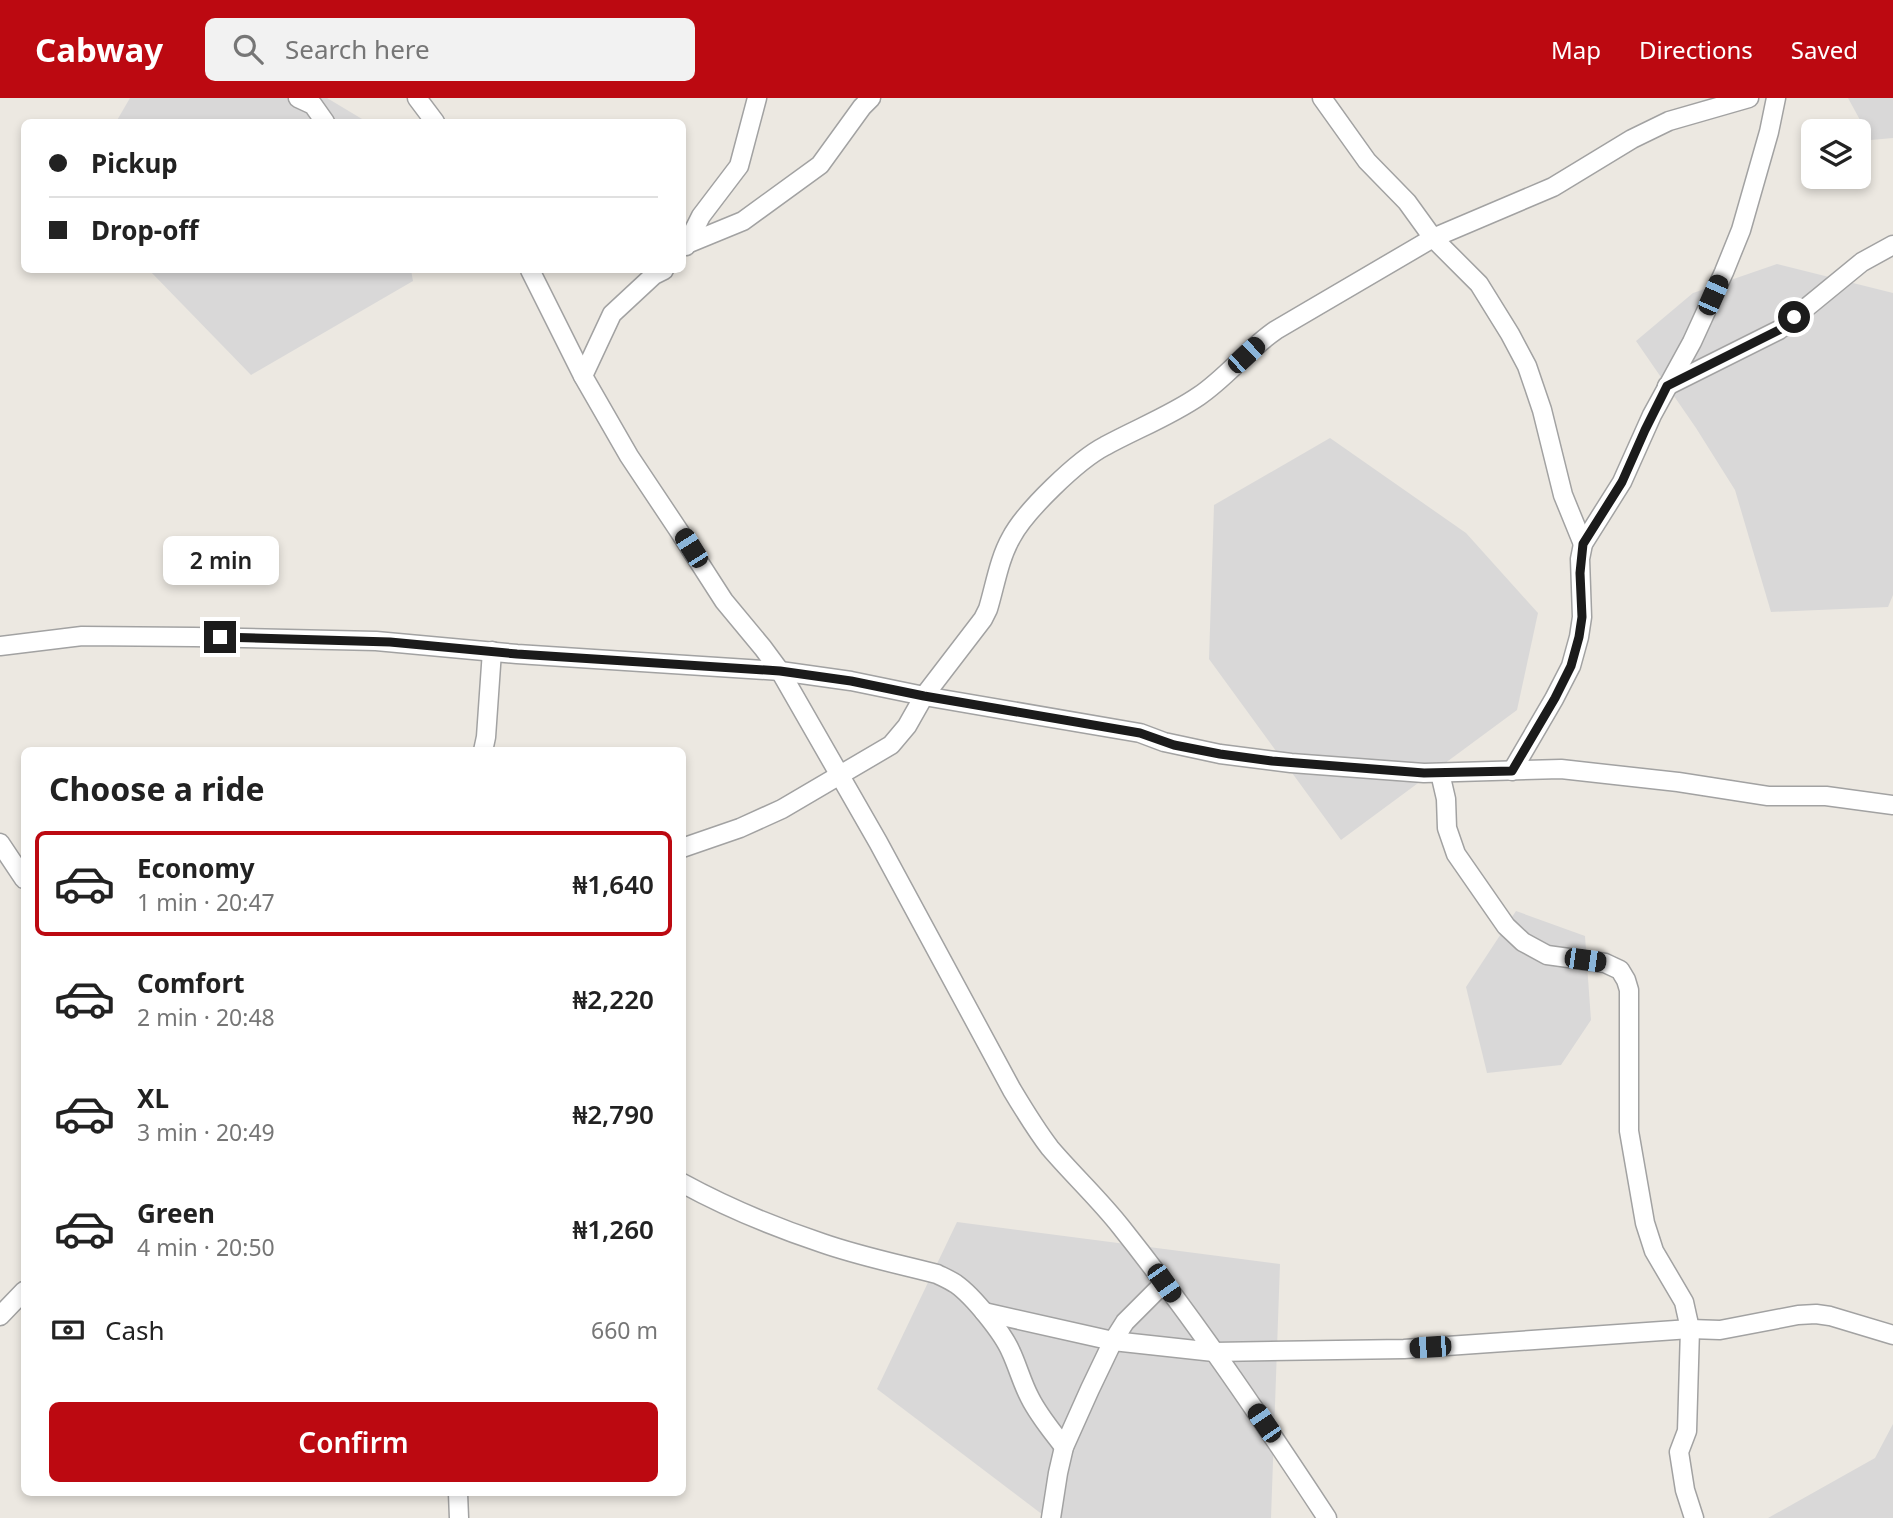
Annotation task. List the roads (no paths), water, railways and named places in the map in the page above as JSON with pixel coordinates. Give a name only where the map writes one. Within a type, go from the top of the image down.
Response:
[{"type":"street","points":[[298,98],[313,105],[323,119]]},
{"type":"street","points":[[417,98],[433,119]]},
{"type":"street","points":[[686,246],[701,216],[739,166],[757,98]]},
{"type":"street","points":[[686,248],[743,221],[820,165],[862,107],[872,98]]},
{"type":"street","points":[[1322,98],[1367,161],[1407,202],[1433,238],[1479,284],[1510,334],[1527,366],[1542,410],[1563,495],[1583,544]]},
{"type":"street","points":[[686,847],[740,828],[782,809],[891,745],[907,726],[924,696],[983,619],[1010,539],[1018,526],[1050,491],[1092,454],[1203,394],[1276,330],[1433,238],[1553,187],[1632,139],[1669,121],[1749,98]]},
{"type":"street","points":[[1512,771],[1571,666],[1582,617],[1580,573],[1583,544],[1622,482],[1642,435],[1692,342],[1741,230],[1776,98]]},
{"type":"street","points":[[1667,386],[1779,330],[1862,262],[1893,245]]},
{"type":"street","points":[[532,273],[583,376],[629,456],[724,601],[780,671],[878,842],[1012,1090],[1036,1128],[1051,1149],[1121,1226],[1164,1283],[1252,1405],[1327,1518]]},
{"type":"street","points":[[583,376],[612,314],[658,273]]},
{"type":"street","points":[[0,646],[82,636],[383,641],[780,671],[851,681],[1140,733],[1174,745],[1254,759],[1440,773],[1561,769],[1768,796],[1826,796],[1893,805]]},
{"type":"street","points":[[483,747],[492,651]]},
{"type":"street","points":[[1440,773],[1447,828],[1456,854],[1506,926],[1523,942],[1547,955],[1605,962],[1620,970],[1626,980],[1629,990],[1629,1131],[1645,1223],[1654,1251],[1684,1302],[1690,1329],[1687,1431],[1679,1452],[1685,1490],[1694,1518]]},
{"type":"street","points":[[0,843],[21,874]]},
{"type":"street","points":[[686,1185],[823,1244],[937,1274],[953,1282],[984,1312],[1010,1349],[1029,1396],[1064,1447]]},
{"type":"street","points":[[1051,1518],[1064,1447],[1113,1341],[1125,1322],[1164,1283]]},
{"type":"street","points":[[0,1316],[21,1294]]},
{"type":"street","points":[[984,1312],[1113,1341],[1214,1352],[1404,1349],[1690,1329],[1720,1330],[1816,1314],[1893,1335]]},
{"type":"street","points":[[458,1496],[459,1518]]}]
